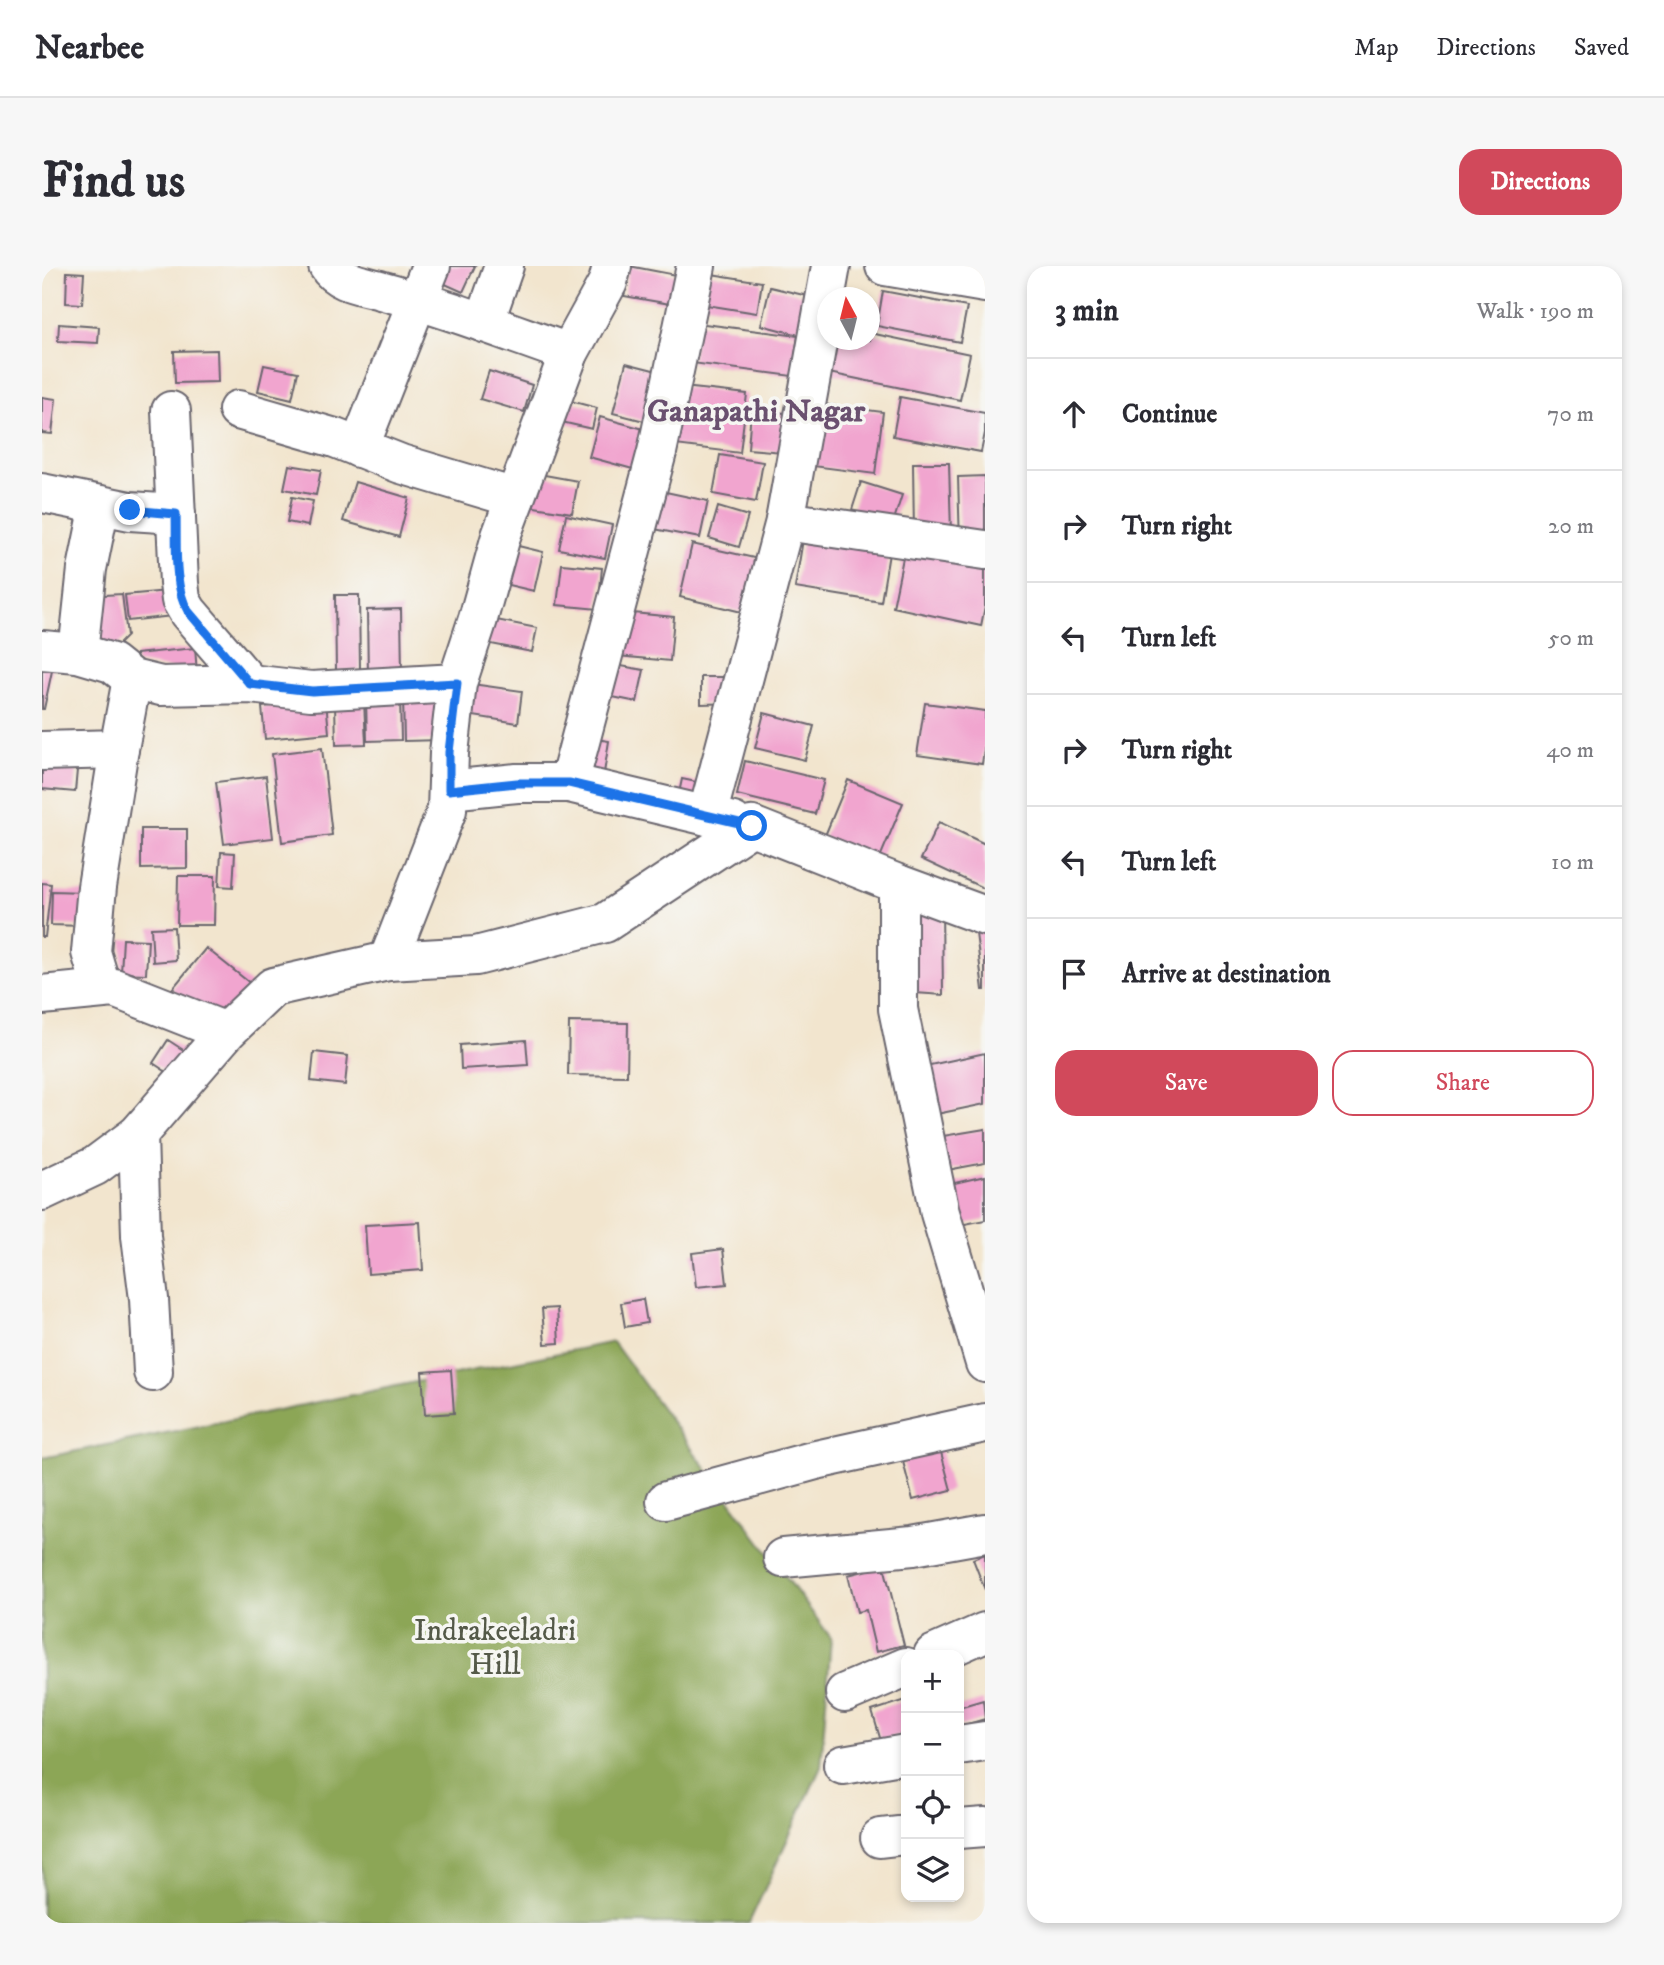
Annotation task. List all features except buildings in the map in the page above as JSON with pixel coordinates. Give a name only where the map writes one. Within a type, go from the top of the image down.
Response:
[{"type":"street","points":[[327,266],[344,280],[424,283],[484,323],[569,354]]},
{"type":"street","points":[[484,323],[504,266]]},
{"type":"street","points":[[388,961],[447,810],[449,752],[457,683],[501,536],[569,354],[608,282],[612,266]]},
{"type":"street","points":[[569,783],[657,452],[696,266]]},
{"type":"street","points":[[708,816],[785,521],[831,266]]},
{"type":"street","points":[[886,266],[985,283]]},
{"type":"street","points":[[359,448],[424,283]]},
{"type":"street","points":[[238,410],[335,438],[401,464],[515,498]]},
{"type":"street","points":[[171,411],[181,600],[250,684]]},
{"type":"street","points":[[42,493],[130,510],[176,514]]},
{"type":"street","points":[[100,505],[87,569],[60,652],[112,663],[132,680],[161,686],[250,684],[312,691],[457,683]]},
{"type":"street","points":[[785,521],[985,550]]},
{"type":"street","points":[[102,989],[91,951],[97,887],[132,680]]},
{"type":"street","points":[[42,751],[119,749]]},
{"type":"street","points":[[449,790],[517,783],[569,783],[752,826],[985,916]]},
{"type":"street","points":[[42,1191],[95,1166],[138,1134],[226,1032],[273,987],[388,961],[476,956],[606,923],[752,826]]},
{"type":"street","points":[[898,884],[898,1009],[940,1213],[985,1363]]},
{"type":"street","points":[[42,995],[114,988],[226,1032]]},
{"type":"street","points":[[138,1134],[141,1236],[149,1299],[153,1372]]},
{"type":"street","points":[[666,1501],[816,1460],[985,1423]]},
{"type":"street","points":[[783,1558],[913,1545],[985,1533]]},
{"type":"street","points":[[944,1650],[985,1632]]},
{"type":"street","points":[[845,1693],[901,1669]]},
{"type":"street","points":[[964,1744],[985,1741]]},
{"type":"street","points":[[843,1765],[901,1755]]},
{"type":"street","points":[[964,1829],[985,1827]]},
{"type":"green space","name":"Indrakeeladri Hill","points":[[613,1342],[831,1638],[821,1767],[749,1923],[42,1923],[42,1458]]},
{"type":"district","name":"Ganapathi Nagar","points":[[756,412]]},
{"type":"route","points":[[130,510],[176,514],[181,600],[250,684],[312,691],[457,683],[449,752],[449,790],[517,783],[569,783],[752,826]]}]
